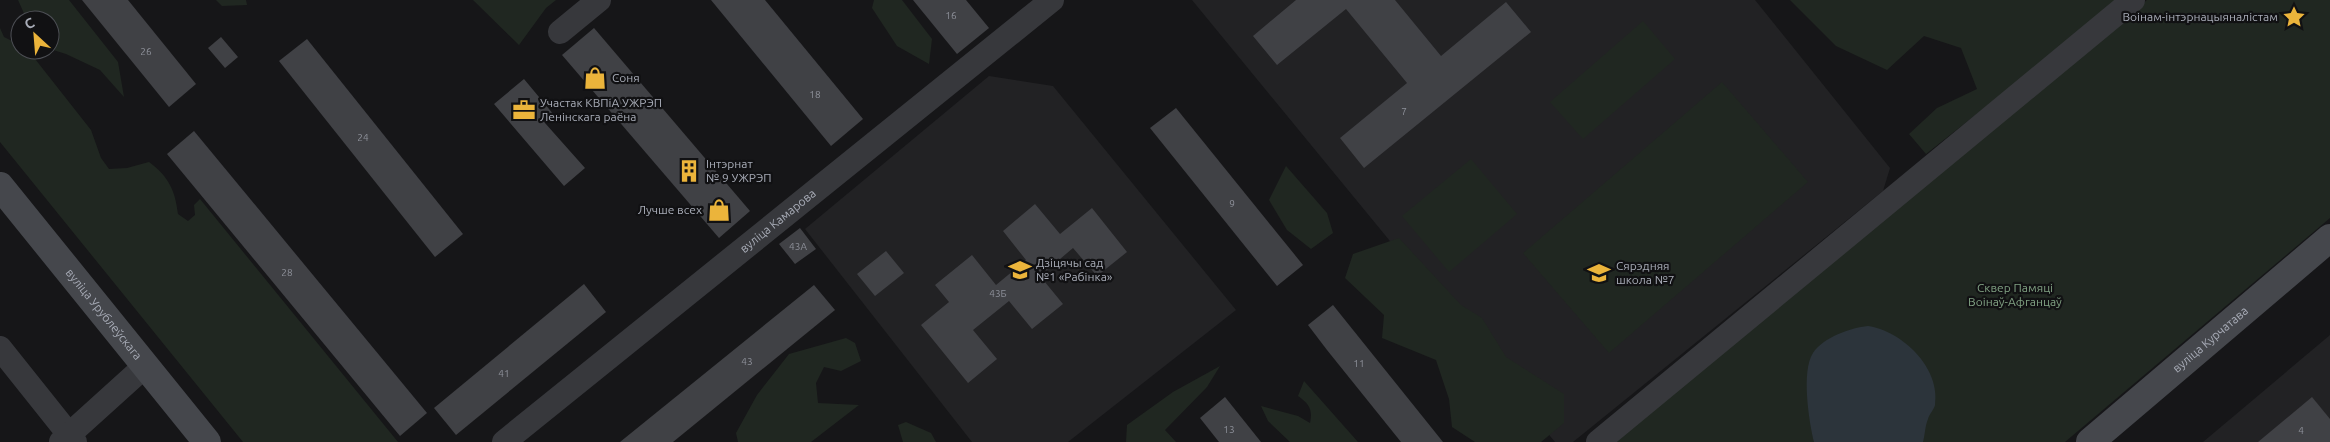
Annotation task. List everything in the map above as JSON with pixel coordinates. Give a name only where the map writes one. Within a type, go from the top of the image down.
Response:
[{"type":"street","points":[[560,32],[599,0]]},
{"type":"street","name":"вуліца Камарова","points":[[504,442],[1052,0]]},
{"type":"street","points":[[1598,442],[2133,0]]},
{"type":"street","name":"вуліца Урублеўскага","points":[[0,186],[207,442]]},
{"type":"street","name":"вуліца Курчатава","points":[[2090,442],[2330,238]]},
{"type":"street","points":[[0,348],[69,439],[145,366]]},
{"type":"shaded area","name":"Сярэдняя школа №7","points":[[1192,0],[1755,0],[1890,168],[1883,191],[1573,442],[1555,442]]},
{"type":"shaded area","name":"Дзіцячы сад №1 «Рабінка»","points":[[989,76],[1053,86],[1236,310],[1068,442],[972,442],[805,229]]},
{"type":"shaded area","points":[[1868,326],[1881,329],[1906,343],[1925,365],[1932,378],[1935,391],[1935,405],[1929,415],[1923,442],[1814,442],[1807,397],[1809,361],[1818,347],[1830,338],[1853,329]]},
{"type":"shaded area","points":[[2330,335],[2330,442],[2203,442]]},
{"type":"green space","points":[[18,0],[69,0],[118,62],[124,97],[100,70],[60,52],[60,10],[22,10]]},
{"type":"green space","points":[[216,0],[246,0],[247,5],[222,6]]},
{"type":"green space","points":[[473,0],[556,0],[546,8],[519,45]]},
{"type":"green space","points":[[874,0],[902,0],[932,39],[929,64],[897,46],[872,8]]},
{"type":"green space","points":[[1790,0],[2121,0],[1926,154],[1909,134],[1937,108],[1977,89],[1961,48],[1924,36],[1887,70],[1836,46]]},
{"type":"green space","name":"Сквер Памяці Воінаў-Афганцаў","points":[[2147,0],[2330,0],[2330,218],[2065,442],[1609,442]]},
{"type":"green space","points":[[1643,21],[1675,59],[1583,139],[1550,102]]},
{"type":"green space","points":[[0,28],[4,37],[10,40],[10,60],[36,60],[91,130],[101,158],[109,169],[127,168],[149,162],[162,173],[170,185],[178,214],[188,221],[195,215],[194,205],[200,199],[398,442],[243,442],[0,142]]},
{"type":"green space","points":[[1722,82],[1808,182],[1609,353],[1523,253]]},
{"type":"green space","points":[[1471,159],[1517,214],[1449,272],[1402,216]]},
{"type":"green space","points":[[1286,166],[1327,213],[1333,233],[1311,249],[1287,230],[1269,200]]},
{"type":"green space","points":[[1399,238],[1461,305],[1482,318],[1506,357],[1564,394],[1564,423],[1541,442],[1475,442],[1452,427],[1449,399],[1436,360],[1382,338],[1384,315],[1345,278],[1353,254]]},
{"type":"green space","points":[[846,338],[855,343],[861,361],[841,371],[824,367],[816,383],[818,403],[859,405],[811,442],[738,442],[736,433],[757,395],[789,354]]},
{"type":"green space","points":[[1220,366],[1207,387],[1165,430],[1176,442],[1126,442],[1127,425],[1173,392]]},
{"type":"green space","points":[[1304,381],[1358,442],[1290,442],[1268,421],[1261,406],[1298,416],[1310,423],[1311,414],[1309,407],[1298,396]]},
{"type":"green space","points":[[906,422],[931,433],[936,442],[903,442],[898,425]]},
{"type":"building","points":[[82,0],[128,0],[196,84],[169,107]]},
{"type":"building","points":[[711,0],[765,0],[863,119],[831,146]]},
{"type":"building","points":[[913,0],[966,0],[989,28],[957,54]]},
{"type":"building","points":[[1296,0],[1395,0],[1441,56],[1506,2],[1531,32],[1364,168],[1340,138],[1407,83],[1346,9],[1277,65],[1253,36]]},
{"type":"building","name":"Інтэрнат № 9 УЖРЭП","points":[[594,28],[750,211],[719,238],[562,55]]},
{"type":"building","points":[[221,37],[238,57],[225,68],[208,48]]},
{"type":"building","points":[[307,39],[463,234],[435,257],[279,61]]},
{"type":"building","points":[[524,79],[554,115],[545,123],[585,168],[564,186],[494,104]]},
{"type":"building","points":[[1176,108],[1303,265],[1277,286],[1150,128]]},
{"type":"building","points":[[194,131],[427,413],[400,436],[167,154]]},
{"type":"building","points":[[1035,204],[1060,234],[1092,208],[1127,252],[1097,276],[1073,248],[1040,276],[1063,304],[1032,329],[1009,301],[973,330],[997,359],[968,383],[921,325],[949,302],[935,285],[972,255],[996,285],[1026,260],[1003,231]]},
{"type":"building","points":[[800,228],[816,249],[795,264],[779,244]]},
{"type":"building","points":[[886,251],[904,273],[875,296],[857,274]]},
{"type":"building","points":[[584,284],[606,312],[456,435],[434,408]]},
{"type":"building","points":[[814,285],[835,310],[673,442],[620,442]]},
{"type":"building","points":[[1333,305],[1443,442],[1401,442],[1327,350],[1308,325]]},
{"type":"building","points":[[1225,397],[1261,442],[1219,442],[1200,418]]},
{"type":"building","points":[[2312,397],[2330,419],[2330,442],[2258,442]]},
{"type":"place","name":"Воінам-інтэрнацыяналістам","points":[[2294,17]]},
{"type":"place","name":"Соня","points":[[595,78]]},
{"type":"place","name":"Участак КВПіА УЖРЭП Ленінскага раёна","points":[[524,110]]},
{"type":"place","name":"Інтэрнат № 9 УЖРЭП","points":[[689,171]]},
{"type":"place","name":"Лучше всех","points":[[719,210]]},
{"type":"place","name":"Дзіцячы сад №1 «Рабінка»","points":[[1020,270]]},
{"type":"place","name":"Сярэдняя школа №7","points":[[1599,273]]}]
